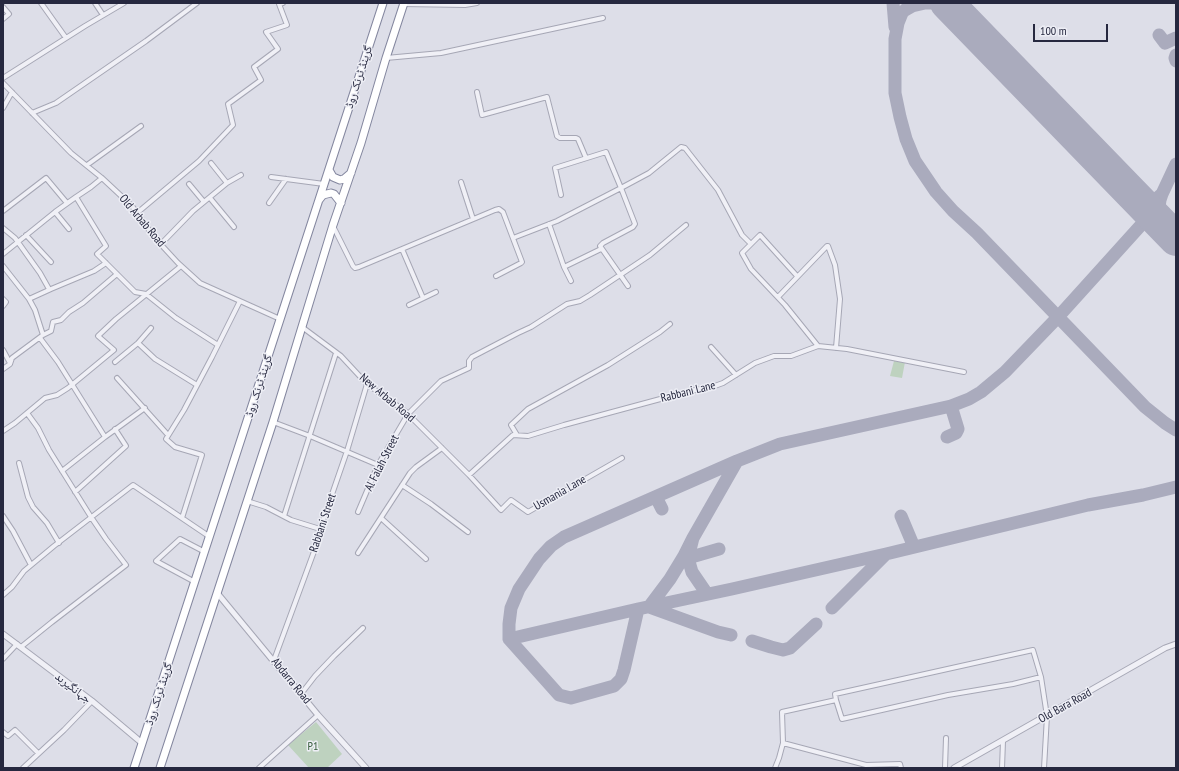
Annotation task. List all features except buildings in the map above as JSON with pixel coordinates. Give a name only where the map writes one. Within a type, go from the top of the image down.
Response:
[{"type":"highway","name":"گرینڈ ٹرنک روڈ","points":[[134,768],[196,582],[383,3]]},
{"type":"highway","name":"گرینڈ ٹرنک روڈ","points":[[160,768],[273,422],[333,225],[361,142],[404,3]]},
{"type":"highway","points":[[329,170],[333,177],[340,180],[344,179],[351,173]]},
{"type":"highway","points":[[319,200],[323,195],[331,193],[334,194],[341,203]]},
{"type":"street","points":[[41,3],[66,38]]},
{"type":"street","points":[[95,3],[103,15]]},
{"type":"street","points":[[3,78],[124,3]]},
{"type":"street","points":[[32,112],[56,103],[146,41],[197,3]]},
{"type":"street","points":[[137,213],[199,162],[234,126],[228,104],[261,80],[254,67],[278,49],[266,32],[287,25],[280,4],[283,3]]},
{"type":"street","points":[[404,3],[465,5],[477,3]]},
{"type":"street","points":[[3,7],[9,14],[3,18]]},
{"type":"street","points":[[386,58],[441,53],[603,18]]},
{"type":"street","name":"Old Arbab Road","points":[[3,83],[71,153],[102,178],[132,206],[161,244],[181,266],[200,283],[280,319]]},
{"type":"street","points":[[3,108],[12,92]]},
{"type":"street","points":[[477,92],[482,114],[547,97],[557,136],[560,138],[578,139],[586,158]]},
{"type":"street","points":[[87,165],[141,126]]},
{"type":"street","points":[[513,238],[549,224],[621,188],[649,173],[679,147],[684,147],[718,190],[742,235],[751,244]]},
{"type":"street","points":[[561,195],[555,168],[606,152],[635,224],[633,227],[600,246],[628,286]]},
{"type":"street","points":[[212,163],[227,183]]},
{"type":"street","points":[[161,244],[193,211],[227,183],[241,174]]},
{"type":"street","points":[[271,177],[324,184]]},
{"type":"street","points":[[3,211],[46,178],[67,202]]},
{"type":"street","points":[[3,254],[67,202],[91,187],[102,178]]},
{"type":"street","points":[[269,203],[286,179]]},
{"type":"street","points":[[461,182],[473,219]]},
{"type":"street","points":[[189,184],[204,202]]},
{"type":"street","points":[[76,197],[106,246],[96,254],[135,292],[146,294],[176,318],[218,345]]},
{"type":"street","points":[[210,198],[234,227]]},
{"type":"street","points":[[3,203],[7,208]]},
{"type":"street","points":[[333,225],[355,268],[499,209],[503,212],[522,263],[496,276]]},
{"type":"street","points":[[55,212],[69,229]]},
{"type":"street","points":[[549,224],[564,267],[572,281]]},
{"type":"street","name":"Al Falah Street","points":[[358,512],[378,465],[408,414],[441,381],[469,368],[469,361],[472,357],[518,333],[531,328],[567,304],[580,301],[650,255],[686,225]]},
{"type":"street","points":[[3,228],[15,238],[40,273],[49,289]]},
{"type":"street","points":[[26,235],[51,262]]},
{"type":"street","points":[[797,276],[760,236],[742,254],[752,269],[778,297],[818,346]]},
{"type":"street","points":[[778,297],[828,246],[835,265],[840,299],[836,348]]},
{"type":"street","points":[[402,249],[423,298]]},
{"type":"street","points":[[564,267],[602,249]]},
{"type":"street","points":[[29,299],[49,289],[94,271],[106,263]]},
{"type":"street","points":[[3,266],[29,299],[35,310],[42,336],[105,437]]},
{"type":"street","points":[[3,431],[45,398],[57,395],[72,385],[114,350],[98,336],[116,319],[181,266]]},
{"type":"street","points":[[3,369],[10,364],[12,358],[51,331],[53,322],[61,320],[117,274]]},
{"type":"street","points":[[408,305],[436,292]]},
{"type":"street","points":[[3,299],[6,302],[3,306]]},
{"type":"street","points":[[182,518],[202,455],[175,447],[166,439],[197,385],[240,302]]},
{"type":"street","points":[[517,436],[510,424],[528,409],[608,365],[670,324]]},
{"type":"street","name":"New Arbab Road","points":[[302,327],[341,356],[367,384],[408,414],[469,475],[501,510]]},
{"type":"street","points":[[115,362],[138,343],[151,328]]},
{"type":"street","points":[[138,343],[155,359],[197,385]]},
{"type":"street","name":"Rabbani Lane","points":[[469,475],[513,435],[528,436],[690,391],[712,387],[723,383],[755,363],[774,356],[791,356],[818,346],[964,372]]},
{"type":"street","points":[[711,347],[736,375]]},
{"type":"street","points":[[3,350],[10,364]]},
{"type":"street","points":[[284,516],[336,352]]},
{"type":"street","points":[[117,378],[168,435]]},
{"type":"street","name":"Rabbani Street","points":[[274,660],[319,538],[320,529],[367,384]]},
{"type":"street","points":[[62,471],[145,408]]},
{"type":"street","points":[[3,659],[126,565],[91,517],[49,450],[38,428],[27,413]]},
{"type":"street","points":[[273,422],[378,465]]},
{"type":"street","points":[[75,492],[126,446],[115,430]]},
{"type":"street","points":[[358,553],[410,473],[442,448]]},
{"type":"street","name":"Usmania Lane","points":[[501,510],[511,500],[528,512],[622,458]]},
{"type":"street","points":[[19,463],[28,497],[33,508],[46,523],[58,543]]},
{"type":"street","points":[[3,595],[31,565],[133,485],[210,537]]},
{"type":"street","points":[[402,486],[431,504],[468,532]]},
{"type":"street","points":[[247,501],[266,507],[284,516],[320,529]]},
{"type":"street","points":[[3,516],[13,531],[31,565]]},
{"type":"street","points":[[381,518],[426,559]]},
{"type":"street","points":[[196,582],[156,561],[180,539],[205,552]]},
{"type":"street","name":"Abdarra Road","points":[[218,594],[318,715],[366,768]]},
{"type":"street","points":[[301,694],[315,676],[363,628]]},
{"type":"street","name":"جہانگیربد","points":[[4,636],[92,702],[142,743]]},
{"type":"street","name":"Old Bara Road","points":[[954,768],[1165,648],[1176,644]]},
{"type":"street","points":[[1041,678],[948,694],[842,719],[835,694],[1033,650],[1041,678],[1047,716],[1044,768]]},
{"type":"street","points":[[775,768],[783,743],[782,712],[836,700]]},
{"type":"street","points":[[23,768],[92,702]]},
{"type":"street","points":[[259,768],[318,715]]},
{"type":"street","points":[[3,732],[8,736],[15,730],[38,753]]},
{"type":"street","points":[[945,768],[946,738]]},
{"type":"street","points":[[1002,768],[1003,741]]},
{"type":"street","points":[[783,743],[866,765],[900,764],[901,768]]},
{"type":"green space","points":[[894,361],[905,362],[902,378],[890,376]]},
{"type":"green space","name":"P1","points":[[316,722],[342,754],[327,768],[309,768],[288,745]]},
{"type":"taxiway","points":[[893,3],[895,27]]},
{"type":"taxiway","points":[[955,12],[944,6],[934,3],[925,3],[912,6],[905,10],[902,13],[898,23],[895,39],[895,93],[906,139],[915,161],[936,192],[953,211],[977,233],[1145,407],[1176,430]]},
{"type":"taxiway","points":[[1159,35],[1165,43],[1176,38]]},
{"type":"taxiway","points":[[1176,55],[1176,61]]},
{"type":"taxiway","points":[[1163,226],[1158,215],[1160,200],[1176,164]]},
{"type":"taxiway","points":[[1140,202],[1146,204],[1154,201],[1162,194]]},
{"type":"taxiway","points":[[638,609],[621,679],[614,686],[571,698],[559,695],[509,639],[511,608],[519,589],[539,559],[551,546],[564,537],[737,461],[780,444],[951,406],[969,399],[981,392],[1005,372],[1058,317],[1151,214]]},
{"type":"taxiway","points":[[947,437],[956,433],[958,429],[951,406]]},
{"type":"taxiway","points":[[707,594],[692,572],[688,558],[693,538],[737,461]]},
{"type":"taxiway","points":[[509,639],[886,554],[1088,505],[1143,495],[1176,487]]},
{"type":"taxiway","points":[[656,497],[662,509]]},
{"type":"taxiway","points":[[901,516],[914,547]]},
{"type":"taxiway","points":[[693,538],[670,579],[649,607],[718,632],[731,635]]},
{"type":"taxiway","points":[[688,558],[719,549]]},
{"type":"taxiway","points":[[832,608],[886,554]]},
{"type":"taxiway","points":[[752,641],[783,650],[790,648],[816,624]]},
{"type":"runway","points":[[947,3],[1176,239]]}]
